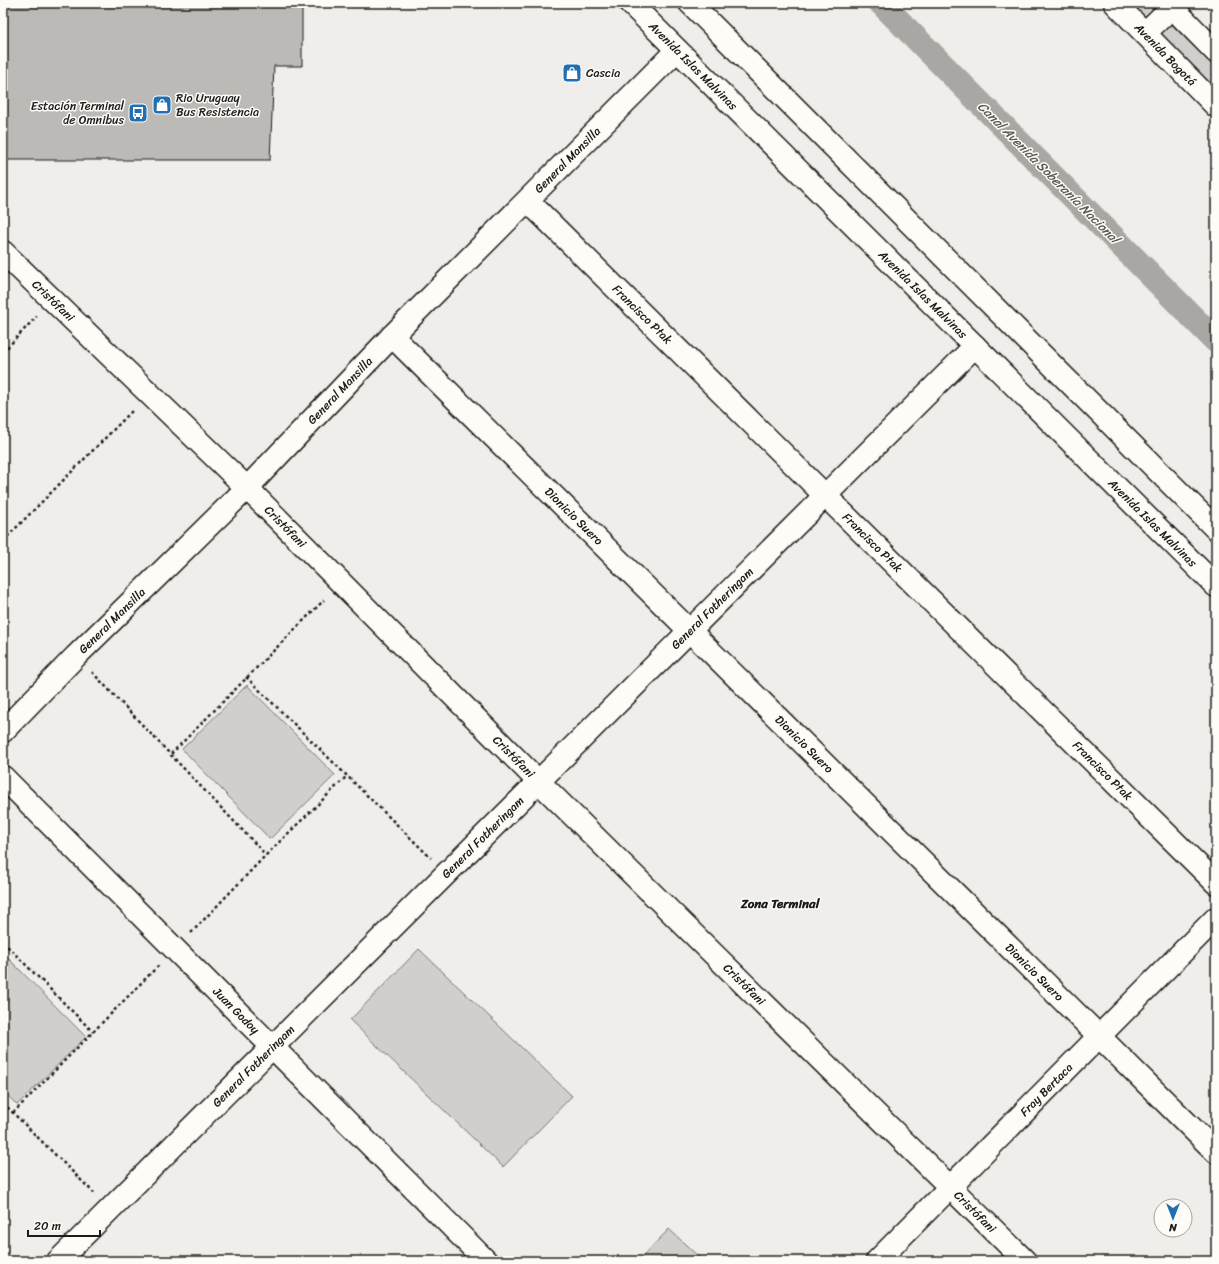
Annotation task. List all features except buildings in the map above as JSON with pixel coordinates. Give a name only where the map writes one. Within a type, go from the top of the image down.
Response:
[{"type":"street","name":"Avenida Islas Malvinas","points":[[630,3],[1216,586]]},
{"type":"street","points":[[690,3],[1216,529]]},
{"type":"street","name":"Avenida Bogotá","points":[[1114,3],[1216,106]]},
{"type":"street","points":[[1145,33],[1170,5],[1216,52]]},
{"type":"street","name":"General Mansilla","points":[[3,731],[76,656],[247,488],[392,336],[677,50]]},
{"type":"street","name":"Francisco Ptak","points":[[528,201],[1216,883]]},
{"type":"street","name":"Cristófani","points":[[3,252],[247,488],[340,584],[538,781],[1025,1261]]},
{"type":"street","name":"Dionicio Suero","points":[[392,336],[1216,1152]]},
{"type":"street","name":"General Fotheringam","points":[[58,1261],[274,1047],[445,873],[975,346]]},
{"type":"street","name":"Juan Godoy","points":[[3,776],[274,1047],[481,1260]]},
{"type":"street","name":"Fray Bertaca","points":[[877,1261],[1216,918]]},
{"type":"path","points":[[3,352],[52,300]]},
{"type":"path","points":[[3,541],[149,394]]},
{"type":"path","points":[[171,754],[340,584]]},
{"type":"path","points":[[76,656],[266,855]]},
{"type":"path","points":[[246,677],[445,873]]},
{"type":"path","points":[[3,942],[93,1032]]},
{"type":"path","points":[[3,1103],[110,1209]]},
{"type":"shaded area","points":[[1127,3],[1149,3],[1158,12],[1147,23]]},
{"type":"shaded area","points":[[1170,23],[1216,69],[1216,97],[1156,37]]},
{"type":"shaded area","points":[[247,685],[335,775],[270,839],[182,749]]},
{"type":"shaded area","points":[[419,949],[572,1096],[503,1167],[350,1020]]},
{"type":"shaded area","points":[[3,953],[86,1037],[17,1105],[3,1091]]},
{"type":"shaded area","points":[[669,1229],[703,1261],[638,1261]]},
{"type":"waterway","name":"Canal Avenida Soberanía Nacional","points":[[881,3],[1216,341]]},
{"type":"place","name":"Cascia","points":[[572,73]]},
{"type":"place","name":"Rio Uruguay Bus Resistencia","points":[[162,105]]},
{"type":"place","name":"Estación Terminal de Omnibus","points":[[138,113]]},
{"type":"district","name":"Zona Terminal","points":[[780,903]]}]
